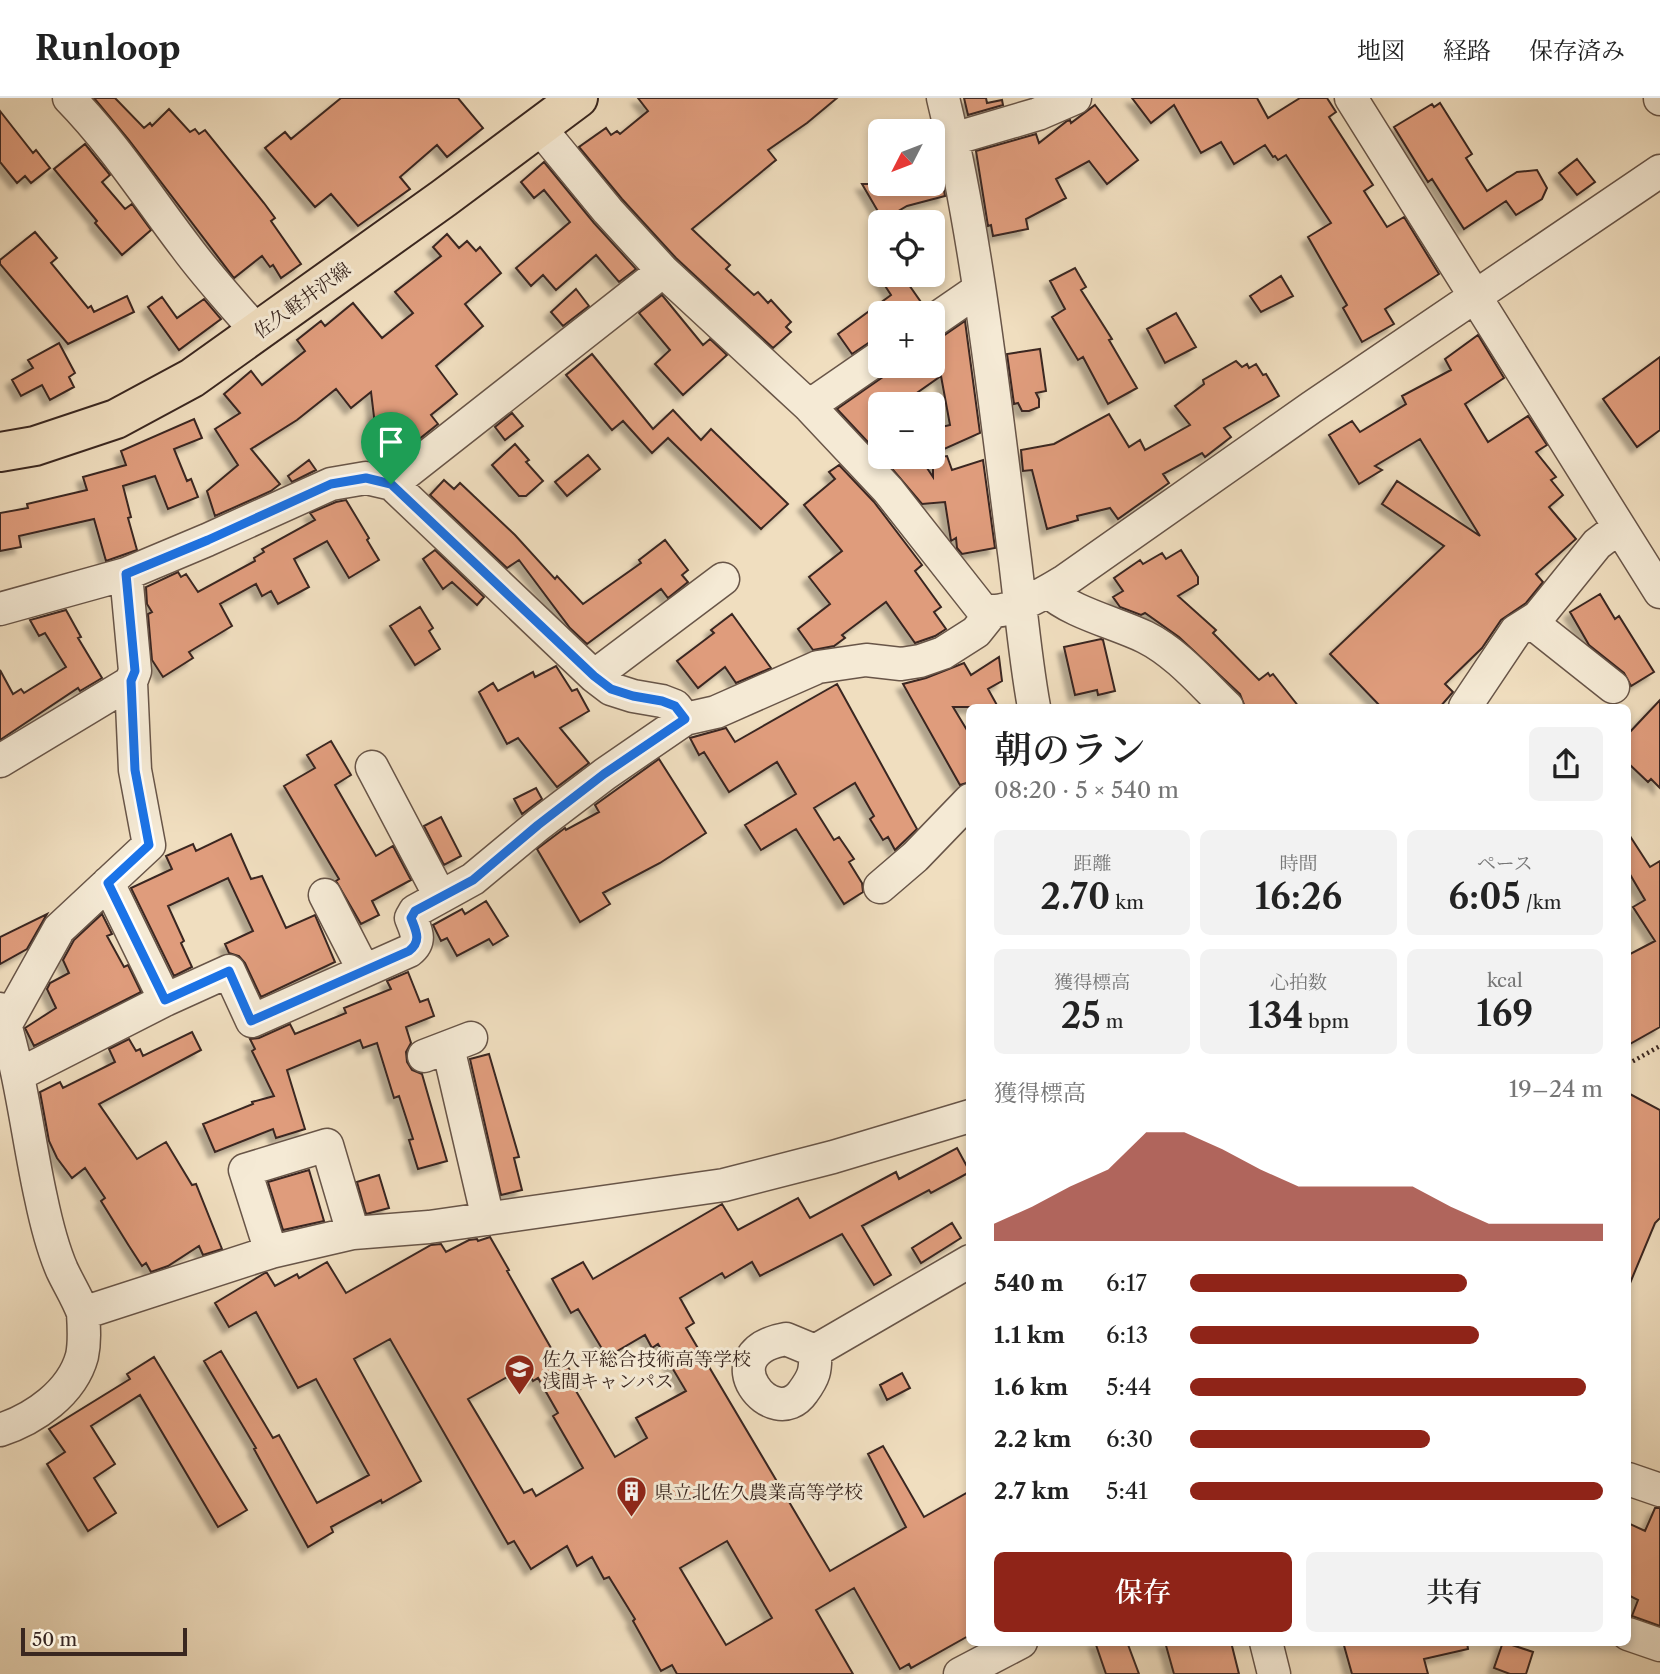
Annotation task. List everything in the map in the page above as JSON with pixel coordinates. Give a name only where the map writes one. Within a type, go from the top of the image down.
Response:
[{"type":"main road","name":"佐久軽井沢線","points":[[0,452],[35,446],[117,419],[192,377],[258,333],[578,98]]},
{"type":"street","points":[[69,98],[117,152],[187,249],[258,333]]},
{"type":"street","points":[[943,98],[953,139],[978,290],[1020,602],[1023,644],[1033,704]]},
{"type":"street","points":[[953,139],[1038,114],[1075,98]]},
{"type":"street","points":[[1351,98],[1660,592]]},
{"type":"street","points":[[539,127],[608,211],[663,271],[810,406],[888,490],[981,608],[1020,602],[1060,603],[1148,639],[1185,666],[1224,704]]},
{"type":"street","points":[[18,1075],[165,1000],[229,971],[251,1021],[414,947],[418,937],[412,914],[473,880],[604,774],[685,719],[716,712],[818,667],[866,660],[901,664],[943,653],[1660,171]]},
{"type":"street","points":[[391,484],[663,271]]},
{"type":"street","points":[[945,313],[978,290]]},
{"type":"street","points":[[810,406],[868,365]]},
{"type":"street","points":[[0,609],[126,574],[331,484],[366,478],[391,484],[611,689],[675,706],[685,719]]},
{"type":"street","points":[[1467,704],[1516,631],[1538,617],[1597,544],[1618,528]]},
{"type":"street","points":[[0,1430],[31,1417],[44,1408],[65,1386],[81,1358],[83,1313],[77,1295],[62,1271],[50,1236],[40,1197],[18,1075],[2,1021],[59,929],[149,845],[135,770],[131,681],[135,671],[126,574]]},
{"type":"street","points":[[594,676],[723,579]]},
{"type":"street","points":[[1531,622],[1613,687]]},
{"type":"street","points":[[0,761],[131,681]]},
{"type":"street","points":[[372,767],[440,896]]},
{"type":"street","points":[[880,887],[915,858],[966,804]]},
{"type":"street","points":[[108,883],[165,1000]]},
{"type":"street","points":[[325,895],[363,971]]},
{"type":"street","points":[[448,1047],[488,1219]]},
{"type":"street","points":[[83,1313],[271,1252],[353,1233],[429,1227],[724,1185],[833,1157],[966,1117]]},
{"type":"street","points":[[271,1252],[245,1170],[327,1145],[353,1233]]},
{"type":"street","points":[[815,1351],[966,1263]]},
{"type":"street","points":[[1631,1480],[1660,1490]]},
{"type":"street","points":[[1631,1635],[1660,1645]]},
{"type":"street","points":[[960,1674],[1013,1646]]},
{"type":"street","points":[[1267,1646],[1274,1674]]},
{"type":"path","points":[[1631,1061],[1660,1046]]},
{"type":"building","points":[[94,98],[115,98],[144,128],[150,123],[152,126],[169,109],[190,132],[195,129],[199,134],[205,130],[275,218],[271,221],[301,264],[281,278],[273,265],[270,267],[262,256],[234,278]]},
{"type":"building","points":[[341,98],[458,98],[483,128],[447,157],[437,145],[400,177],[410,189],[358,226],[331,194],[315,207],[265,148],[285,132],[291,139]]},
{"type":"building","points":[[638,98],[837,98],[768,150],[776,160],[692,229],[730,265],[726,269],[754,295],[758,292],[768,303],[771,300],[791,322],[786,327],[791,332],[773,348],[676,258],[579,147],[606,128],[611,135],[617,131],[620,134],[648,111]]},
{"type":"building","points":[[964,98],[986,98],[987,103],[1002,100],[1003,105],[968,115]]},
{"type":"building","points":[[1132,98],[1257,98],[1268,118],[1300,98],[1327,98],[1336,112],[1329,117],[1373,185],[1364,191],[1387,227],[1404,217],[1439,274],[1385,309],[1394,324],[1362,342],[1343,308],[1347,305],[1308,237],[1331,223],[1286,155],[1278,160],[1265,145],[1234,164],[1221,142],[1201,153],[1174,105],[1151,123]]},
{"type":"building","points":[[1440,103],[1472,154],[1466,158],[1487,191],[1517,172],[1537,170],[1547,188],[1542,199],[1516,215],[1506,201],[1464,229],[1432,179],[1428,182],[1394,127],[1432,104],[1434,107]]},
{"type":"building","points":[[1095,105],[1138,160],[1107,184],[1089,161],[1056,179],[1066,198],[1026,219],[1028,229],[993,236],[991,225],[988,226],[976,151],[1036,134],[1039,143],[1067,121],[1070,120],[1071,123]]},
{"type":"building","points":[[0,111],[33,153],[36,150],[50,168],[31,183],[25,176],[17,183],[0,162]]},
{"type":"building","points":[[85,144],[110,175],[102,182],[125,209],[132,204],[151,230],[122,255],[54,169]]},
{"type":"building","points":[[1577,159],[1595,182],[1577,195],[1559,173]]},
{"type":"building","points":[[544,162],[636,269],[619,282],[596,255],[556,290],[543,275],[531,286],[516,268],[570,222],[544,190],[534,198],[521,182]]},
{"type":"building","points":[[862,184],[868,184],[868,194]]},
{"type":"building","points":[[869,196],[945,196],[900,210],[877,210]]},
{"type":"building","points":[[35,232],[57,258],[51,263],[88,308],[91,306],[94,312],[127,296],[134,312],[68,344],[0,264],[0,260]]},
{"type":"building","points":[[447,234],[459,248],[467,241],[476,251],[480,247],[501,273],[465,304],[483,326],[436,366],[457,394],[431,415],[438,424],[389,463],[378,450],[371,392],[351,408],[336,389],[297,420],[251,449],[280,484],[271,491],[215,516],[207,491],[238,465],[215,429],[240,413],[224,394],[251,371],[262,385],[305,351],[297,340],[321,321],[325,326],[353,303],[382,338],[413,313],[395,292],[441,256],[433,247]]},
{"type":"building","points":[[1075,268],[1086,287],[1081,290],[1112,339],[1109,340],[1137,388],[1108,404],[1083,357],[1078,360],[1052,317],[1065,309],[1050,281]]},
{"type":"building","points":[[1281,276],[1293,296],[1261,312],[1250,296]]},
{"type":"building","points":[[886,287],[910,287],[920,301],[883,301],[891,295]]},
{"type":"building","points":[[576,289],[589,306],[563,326],[551,312]]},
{"type":"building","points":[[662,295],[703,345],[710,339],[727,355],[683,395],[655,364],[670,350],[639,313]]},
{"type":"building","points":[[162,297],[177,318],[204,299],[221,319],[179,350],[148,307]]},
{"type":"building","points":[[868,312],[868,343],[852,354],[838,334]]},
{"type":"building","points":[[1176,313],[1196,347],[1165,363],[1147,329]]},
{"type":"building","points":[[965,321],[980,433],[945,449],[945,426],[950,425],[941,378],[945,378],[945,335]]},
{"type":"building","points":[[1478,335],[1504,378],[1465,404],[1488,442],[1528,416],[1547,445],[1536,452],[1556,477],[1551,480],[1563,495],[1549,507],[1576,539],[1536,574],[1543,582],[1526,603],[1501,620],[1482,648],[1445,684],[1453,692],[1443,704],[1378,704],[1330,654],[1444,546],[1382,504],[1397,481],[1480,536],[1420,439],[1375,466],[1382,470],[1359,484],[1329,435],[1352,421],[1360,432],[1406,404],[1402,396],[1451,370],[1445,359]]},
{"type":"building","points":[[59,343],[75,373],[69,377],[74,387],[50,400],[42,385],[21,396],[12,380],[33,368],[28,360]]},
{"type":"building","points":[[1040,349],[1046,391],[1036,393],[1039,407],[1022,411],[1018,403],[1014,404],[1007,354]]},
{"type":"building","points":[[592,354],[653,429],[673,410],[701,440],[711,429],[788,504],[761,529],[668,438],[652,453],[623,421],[612,430],[566,375]]},
{"type":"building","points":[[1660,357],[1660,430],[1637,447],[1603,399]]},
{"type":"building","points":[[1236,361],[1242,367],[1247,364],[1249,368],[1256,364],[1263,375],[1266,374],[1279,396],[1224,428],[1231,437],[1205,457],[1202,453],[1163,474],[1169,483],[1118,519],[1110,508],[1077,516],[1078,520],[1047,529],[1032,470],[1023,471],[1021,450],[1054,444],[1109,414],[1129,447],[1140,440],[1145,450],[1190,425],[1175,406],[1204,384],[1203,380]]},
{"type":"building","points":[[881,378],[938,378],[918,392],[868,392],[868,442],[837,409]]},
{"type":"building","points":[[512,413],[523,426],[505,440],[495,427]]},
{"type":"building","points":[[194,419],[202,438],[174,449],[187,481],[191,479],[198,497],[168,509],[155,476],[123,486],[137,550],[106,561],[94,519],[19,536],[21,547],[0,551],[0,513],[28,508],[27,504],[87,490],[83,477],[126,465],[121,451]]},
{"type":"building","points":[[515,444],[543,481],[526,496],[519,496],[492,465]]},
{"type":"building","points":[[588,455],[600,469],[567,496],[555,482]]},
{"type":"building","points":[[945,456],[952,470],[983,460],[995,548],[962,554],[957,548],[956,538],[951,541],[945,502],[922,504],[892,469],[928,469],[933,477],[933,469],[945,469]]},
{"type":"building","points":[[309,460],[316,470],[292,482],[288,476]]},
{"type":"building","points":[[839,465],[874,502],[922,565],[915,571],[941,607],[934,612],[946,629],[935,636],[915,643],[886,602],[842,635],[845,638],[834,646],[813,650],[798,629],[830,604],[809,577],[842,551],[804,505],[835,479],[829,472]]},
{"type":"building","points":[[444,480],[454,489],[460,483],[583,604],[641,563],[639,560],[665,540],[688,570],[682,575],[688,582],[668,598],[661,589],[587,644],[570,628],[519,560],[507,568],[430,495]]},
{"type":"building","points":[[346,500],[379,560],[349,578],[327,541],[294,559],[309,587],[278,604],[271,591],[262,596],[256,584],[220,604],[232,626],[189,652],[193,658],[163,677],[152,660],[148,614],[152,612],[147,604],[146,587],[178,572],[181,577],[186,574],[198,592],[255,561],[254,558],[264,552],[262,549],[315,520],[310,513]]},
{"type":"building","points":[[435,550],[484,597],[477,605],[452,582],[443,589],[423,559]]},
{"type":"building","points":[[1181,550],[1198,577],[1198,584],[1178,596],[1216,630],[1213,633],[1259,680],[1268,673],[1270,676],[1273,674],[1297,704],[1244,704],[1240,694],[1179,637],[1145,613],[1141,615],[1120,607],[1113,597],[1123,591],[1114,578],[1140,560],[1143,564],[1162,553],[1166,559]]},
{"type":"building","points":[[1600,594],[1615,619],[1619,616],[1654,672],[1631,686],[1624,673],[1589,645],[1570,612]]},
{"type":"building","points":[[420,607],[433,628],[429,631],[440,649],[415,665],[390,626]]},
{"type":"building","points":[[66,610],[81,637],[78,638],[102,678],[80,691],[78,688],[0,740],[0,670],[13,694],[21,689],[24,693],[66,667],[45,633],[39,636],[30,620]]},
{"type":"building","points":[[732,614],[771,668],[736,683],[725,667],[698,688],[677,661],[714,633],[711,630]]},
{"type":"building","points":[[1101,639],[1115,691],[1098,695],[1097,690],[1075,695],[1064,647]]},
{"type":"building","points":[[999,657],[1002,681],[988,689],[996,704],[953,707],[966,728],[966,783],[960,785],[903,684],[964,663],[971,675]]},
{"type":"building","points":[[556,666],[572,691],[577,689],[589,711],[560,728],[589,763],[557,787],[518,738],[507,744],[479,692],[493,683],[498,691],[533,672],[535,677]]},
{"type":"building","points":[[837,684],[917,829],[895,850],[888,837],[883,840],[870,819],[874,816],[855,783],[814,808],[834,840],[839,837],[854,859],[849,862],[862,883],[863,892],[844,904],[796,829],[761,850],[745,825],[796,794],[777,762],[729,792],[704,752],[699,755],[690,738],[726,728],[735,742]]},
{"type":"building","points":[[1660,700],[1660,788],[1651,779],[1648,782],[1631,766],[1631,731]]},
{"type":"building","points":[[331,741],[351,775],[335,785],[376,856],[393,846],[411,880],[372,901],[379,915],[361,924],[336,881],[339,879],[284,786],[315,768],[307,755]]},
{"type":"building","points":[[659,759],[706,833],[660,863],[603,893],[610,904],[580,922],[537,849],[565,828],[566,830],[599,812],[595,805]]},
{"type":"building","points":[[536,788],[542,799],[522,814],[514,799]]},
{"type":"building","points":[[441,817],[461,856],[444,865],[424,826]]},
{"type":"building","points":[[231,834],[251,879],[262,876],[286,928],[315,915],[335,962],[261,997],[245,963],[239,956],[229,953],[225,944],[253,931],[228,878],[168,906],[192,967],[174,976],[131,888],[172,869],[166,856],[193,844],[196,851]]},
{"type":"building","points":[[1631,838],[1650,867],[1660,861],[1660,1027],[1631,1043],[1631,953],[1655,941],[1633,907],[1645,900],[1631,876]]},
{"type":"building","points":[[486,901],[508,936],[493,945],[489,939],[457,956],[447,938],[441,941],[433,925],[462,909],[465,914]]},
{"type":"building","points":[[47,914],[27,949],[0,964],[0,937]]},
{"type":"building","points":[[102,914],[112,934],[107,936],[124,967],[128,965],[141,992],[34,1046],[25,1028],[56,1008],[47,989],[50,983],[69,973],[63,960],[74,940]]},
{"type":"building","points":[[408,972],[420,1002],[428,999],[434,1016],[406,1027],[411,1043],[406,1052],[407,1062],[412,1070],[422,1074],[447,1161],[418,1169],[409,1140],[413,1139],[399,1096],[394,1098],[377,1043],[363,1048],[360,1040],[287,1070],[305,1129],[276,1138],[273,1129],[215,1152],[203,1124],[253,1104],[252,1102],[274,1096],[252,1051],[255,1049],[250,1039],[259,1038],[290,1024],[295,1034],[346,1013],[344,1008],[391,989],[387,981]]},
{"type":"building","points":[[192,1032],[201,1050],[99,1104],[137,1159],[166,1142],[192,1185],[196,1184],[222,1249],[203,1255],[199,1246],[168,1266],[151,1272],[146,1263],[142,1266],[129,1246],[101,1201],[105,1198],[85,1168],[72,1178],[57,1158],[49,1141],[40,1092],[60,1082],[63,1088],[115,1062],[109,1049],[129,1039],[136,1051],[140,1049],[143,1056]]},
{"type":"building","points":[[489,1054],[519,1157],[514,1158],[522,1190],[501,1195],[470,1059]]},
{"type":"building","points":[[1631,1095],[1660,1110],[1660,1218],[1655,1223],[1631,1281]]},
{"type":"building","points":[[957,1148],[966,1165],[966,1174],[931,1193],[929,1190],[862,1226],[891,1275],[874,1285],[842,1234],[760,1276],[752,1262],[725,1278],[722,1273],[680,1298],[694,1323],[686,1328],[830,1571],[906,1527],[868,1454],[883,1446],[924,1517],[966,1493],[966,1637],[911,1668],[909,1664],[900,1669],[854,1588],[816,1610],[853,1674],[677,1674],[672,1665],[661,1671],[633,1621],[635,1619],[609,1577],[604,1579],[592,1557],[577,1566],[567,1546],[531,1569],[514,1541],[508,1544],[390,1339],[354,1359],[421,1481],[331,1527],[333,1532],[308,1547],[254,1449],[256,1448],[204,1361],[221,1351],[273,1438],[279,1435],[317,1503],[369,1475],[316,1379],[298,1388],[256,1312],[229,1327],[215,1303],[265,1273],[275,1286],[297,1274],[299,1278],[327,1262],[346,1293],[431,1245],[441,1244],[446,1252],[469,1240],[478,1241],[490,1237],[563,1369],[568,1367],[580,1389],[576,1391],[615,1457],[647,1438],[636,1418],[686,1391],[658,1344],[652,1348],[645,1335],[607,1357],[578,1309],[571,1313],[552,1279],[583,1262],[593,1279],[722,1204],[738,1230],[798,1198],[810,1218],[896,1172],[899,1179]],"holes":[[[525,1367],[533,1381],[538,1378],[558,1413],[553,1416],[583,1468],[536,1496],[532,1489],[524,1493],[468,1399]],[[727,1541],[772,1618],[726,1645],[680,1568]]]},
{"type":"building","points":[[309,1170],[324,1221],[283,1230],[268,1182]]},
{"type":"building","points":[[379,1175],[389,1208],[366,1214],[357,1182]]},
{"type":"building","points":[[952,1223],[961,1238],[921,1263],[912,1248]]},
{"type":"building","points":[[154,1357],[247,1510],[218,1527],[140,1395],[91,1426],[115,1464],[94,1478],[116,1513],[88,1531],[47,1464],[65,1452],[49,1429],[130,1379],[127,1374]]},
{"type":"building","points":[[902,1373],[910,1388],[887,1400],[880,1385]]},
{"type":"building","points":[[1655,1508],[1660,1508],[1660,1626],[1632,1616],[1638,1600],[1631,1596],[1631,1524],[1645,1531]]},
{"type":"building","points":[[1096,1646],[1128,1646],[1139,1674],[1106,1674]]},
{"type":"building","points":[[1166,1646],[1232,1646],[1239,1674],[1174,1674]]},
{"type":"building","points":[[1344,1646],[1468,1646],[1468,1649],[1424,1659],[1428,1674],[1352,1674]]},
{"type":"building","points":[[1502,1646],[1515,1646],[1533,1652],[1526,1674],[1510,1674],[1494,1668]]},
{"type":"place","name":"佐久平総合技術高等学校 浅間キャンパス","points":[[519,1397]]},
{"type":"place","name":"県立北佐久農業高等学校","points":[[631,1519]]},
{"type":"route","points":[[366,478],[391,484],[594,676],[611,689],[675,706],[685,719],[604,774],[473,880],[415,911],[411,918],[418,937],[417,943],[409,951],[251,1021],[229,971],[165,1000],[108,883],[149,845],[135,770],[131,681],[135,671],[126,574],[331,484],[366,478]]}]
